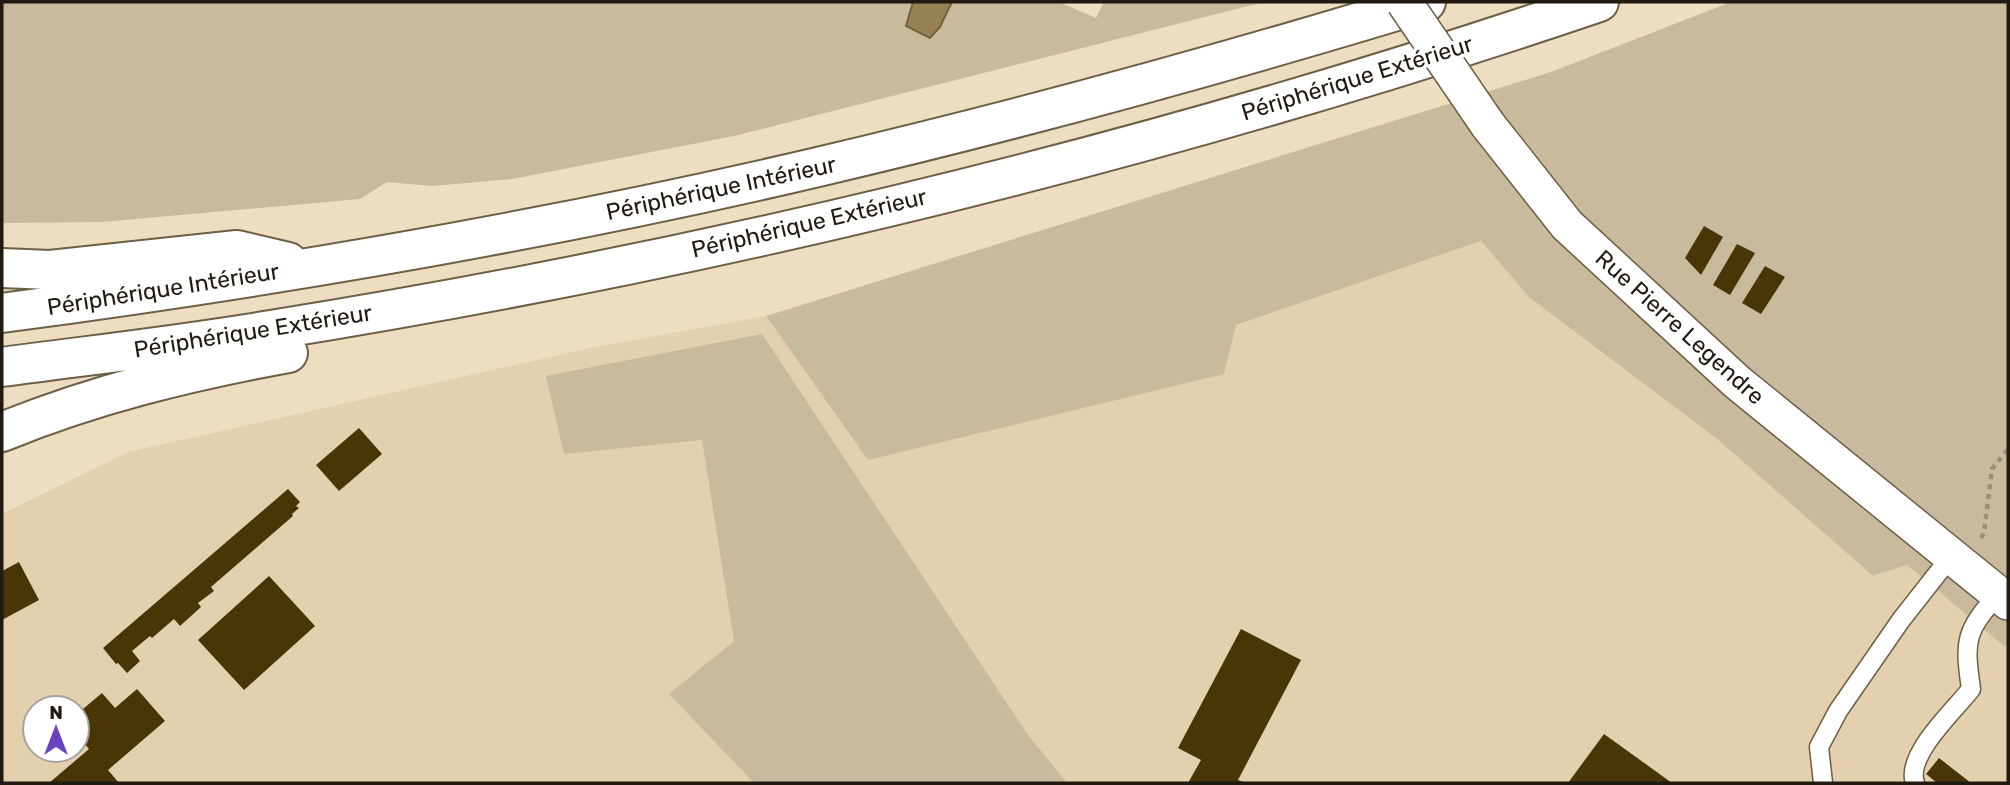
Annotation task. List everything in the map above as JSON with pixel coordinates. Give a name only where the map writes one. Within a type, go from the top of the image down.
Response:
[{"type":"highway","name":"Périphérique Intérieur","points":[[2,313],[391,254],[511,232],[815,168],[1116,92],[1426,2]]},
{"type":"highway","name":"Périphérique Extérieur","points":[[2,367],[269,331],[714,245],[962,188],[1165,134],[1382,72],[1599,2]]},
{"type":"highway","points":[[2,268],[50,270],[237,250],[307,267]]},
{"type":"highway","points":[[2,432],[111,393],[188,372],[335,345],[388,310]]},
{"type":"street","name":"Rue Pierre Legendre","points":[[1404,2],[1488,125],[1567,225],[1737,382],[2003,598]]},
{"type":"lane","points":[[1824,783],[1819,747],[1838,711],[1901,620],[1958,561]]},
{"type":"lane","points":[[1915,783],[1913,777],[1922,750],[1940,724],[1971,689],[1966,645],[1970,631],[2003,598]]},
{"type":"path","points":[[1958,561],[1984,533],[1993,469],[2008,449]]},
{"type":"shaded area","points":[[2,2],[1059,2],[1096,18],[1104,2],[1264,2],[734,136],[512,179],[432,186],[387,182],[360,199],[102,222],[2,223]]},
{"type":"shaded area","points":[[913,2],[952,2],[940,27],[930,38],[906,26]]},
{"type":"shaded area","points":[[1731,2],[2008,2],[2008,643],[2005,647],[1907,565],[1873,576],[1716,438],[1529,297],[1481,241],[1236,325],[1224,374],[868,460],[766,316],[1551,72]]},
{"type":"shaded area","points":[[1481,241],[1529,297],[1716,438],[1873,576],[1907,565],[2008,649],[2008,783],[2,783],[2,514],[128,452],[595,347],[766,316],[868,460],[1236,325]]},
{"type":"shaded area","points":[[762,334],[1028,735],[1067,783],[754,783],[669,694],[734,641],[702,440],[564,454],[546,376]]},
{"type":"building","points":[[1704,226],[1723,237],[1701,275],[1685,258]]},
{"type":"building","points":[[1737,244],[1755,253],[1730,295],[1713,285]]},
{"type":"building","points":[[1765,266],[1785,277],[1761,314],[1742,303]]},
{"type":"building","points":[[359,428],[382,454],[339,491],[316,465]]},
{"type":"building","points":[[288,489],[300,502],[293,516],[211,587],[214,591],[198,603],[201,607],[180,626],[174,619],[132,651],[140,661],[127,673],[116,664],[103,648]]},
{"type":"building","points":[[19,562],[39,600],[2,620],[2,571]]},
{"type":"building","points":[[269,576],[315,626],[244,690],[198,640]]},
{"type":"building","points":[[1241,629],[1301,660],[1238,780],[1247,783],[1188,783],[1201,760],[1178,748]]},
{"type":"building","points":[[137,689],[165,721],[108,770],[119,783],[49,783],[71,764],[91,764],[91,702],[102,693],[115,708]]},
{"type":"building","points":[[1604,734],[1672,783],[1568,783]]},
{"type":"building","points":[[1939,758],[1971,783],[1937,783],[1926,774]]}]
